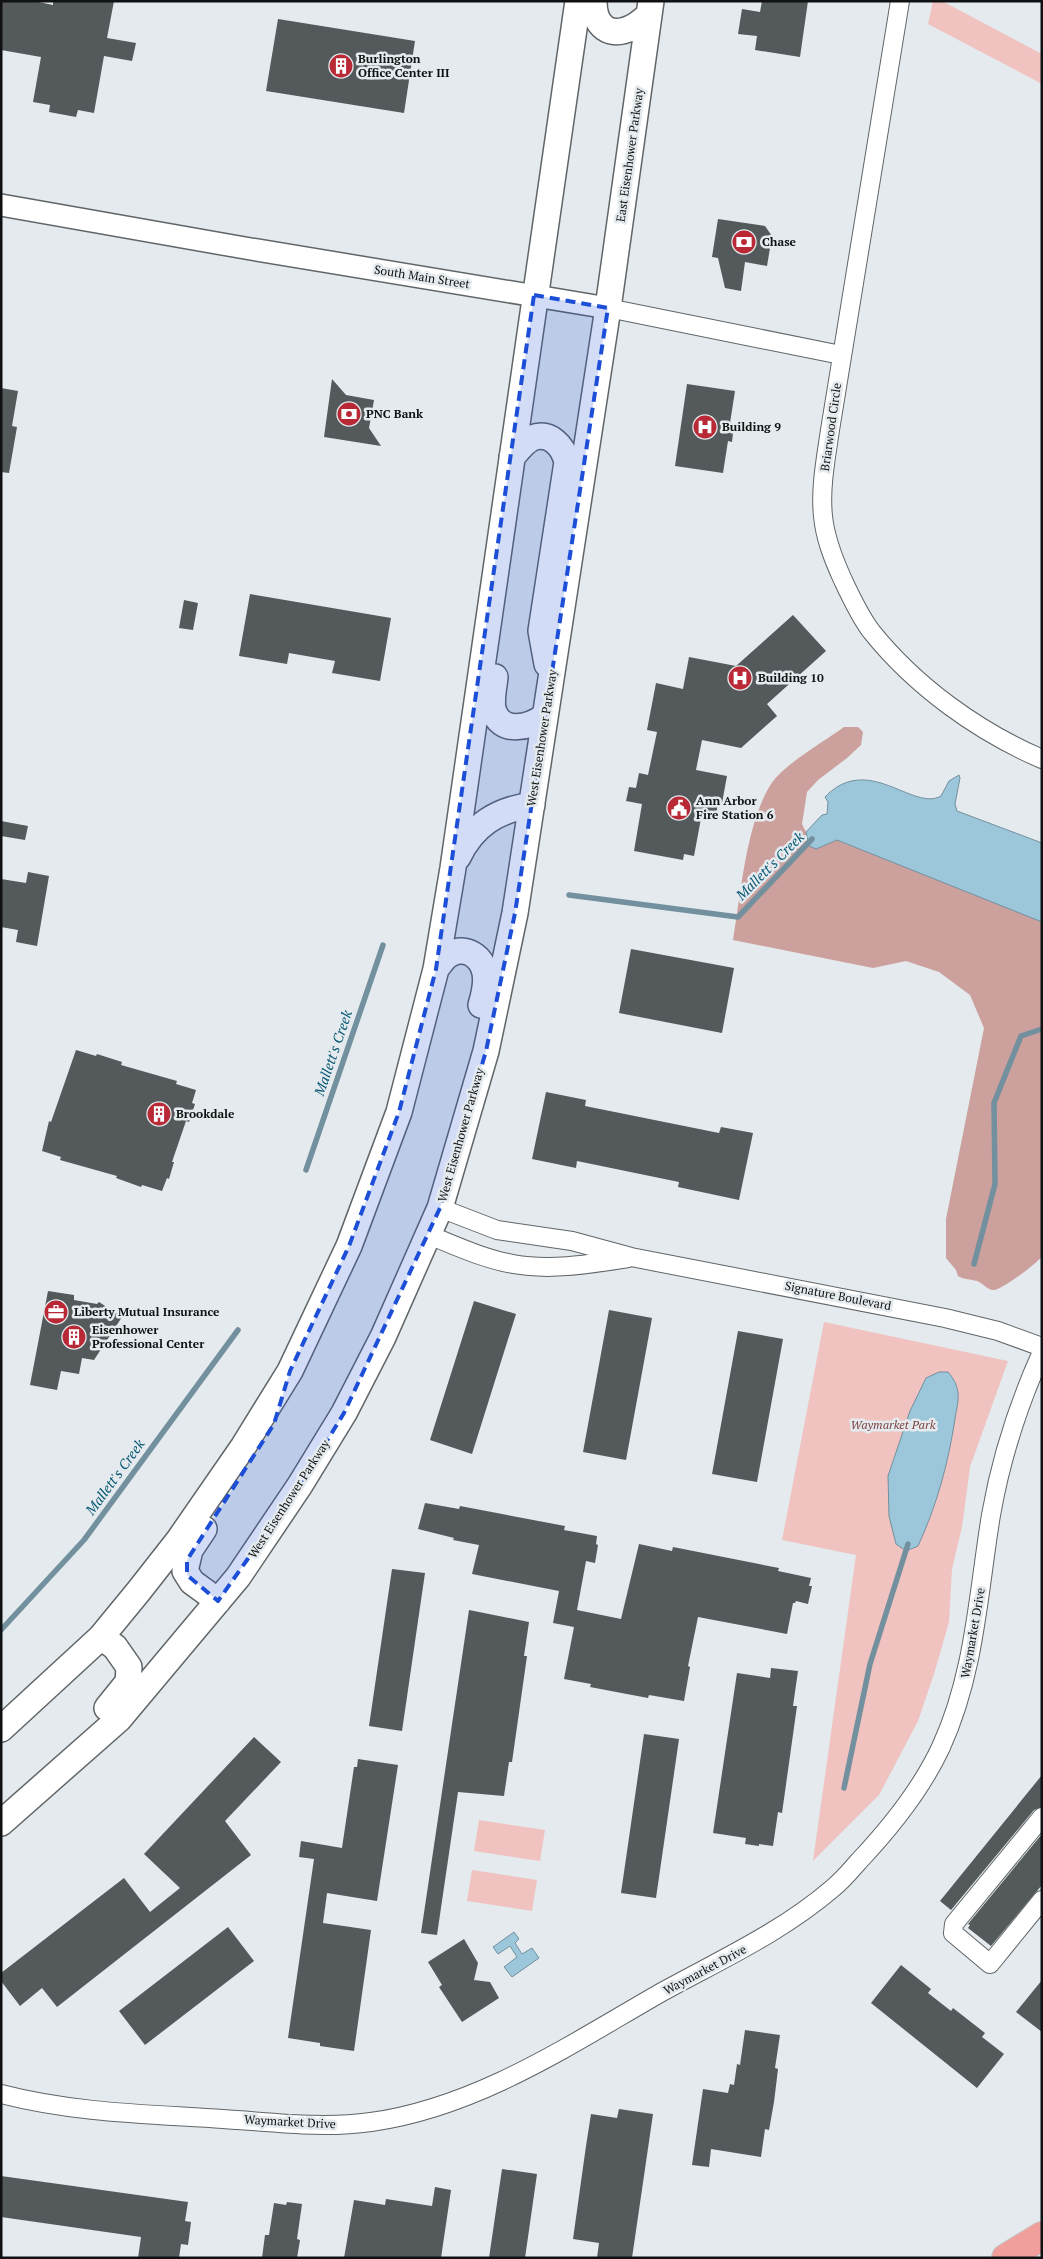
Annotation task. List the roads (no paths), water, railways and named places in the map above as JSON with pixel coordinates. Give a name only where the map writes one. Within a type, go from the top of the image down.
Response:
[{"type":"highway","points":[[1006,2258],[1042,2236]]},
{"type":"main road","points":[[1,1730],[101,1637],[178,1541],[243,1446],[290,1370],[349,1246],[399,1112],[436,969],[453,868],[534,295],[578,1]]},
{"type":"main road","points":[[594,1],[594,13],[598,23],[608,30],[620,32],[634,27],[650,8]]},
{"type":"main road","name":"East Eisenhower Parkway","points":[[608,308],[650,8]]},
{"type":"main road","name":"West Eisenhower Parkway","points":[[1,1823],[119,1719],[238,1577],[300,1485],[344,1414],[383,1337],[440,1208],[486,1052],[515,913],[608,308]]},
{"type":"main road","points":[[512,457],[522,444],[533,438],[544,437],[556,441],[564,451],[567,462],[541,631],[551,687]]},
{"type":"main road","points":[[505,498],[516,536],[493,691],[493,707],[497,718],[506,725],[526,726],[536,723],[545,716]]},
{"type":"main road","points":[[453,868],[466,840],[479,827],[514,808],[532,805]]},
{"type":"main road","points":[[436,969],[448,955],[465,951],[475,955],[482,964],[486,975],[485,988],[472,1043],[443,1145],[447,1185]]},
{"type":"main road","points":[[218,1601],[192,1582],[187,1575],[186,1560],[190,1550],[274,1424],[290,1370]]},
{"type":"main road","points":[[1,1808],[114,1701],[128,1682],[129,1667],[115,1647],[101,1637]]},
{"type":"street","name":"Briarwood Circle","points":[[900,1],[841,355],[825,463],[823,517],[831,554],[848,592],[870,629],[897,660],[934,694],[982,728],[1042,759]]},
{"type":"street","name":"South Main Street","points":[[1,205],[245,248],[608,308],[841,355]]},
{"type":"street","name":"Signature Boulevard","points":[[440,1208],[497,1230],[590,1245],[631,1257],[945,1318],[998,1331],[1042,1347]]},
{"type":"street","name":"Signature Boulevard","points":[[429,1235],[512,1264],[538,1267],[569,1266],[631,1257]]},
{"type":"street","name":"Waymarket Drive","points":[[2,2096],[71,2109],[325,2125],[370,2122],[408,2114],[469,2096],[579,2042],[664,1991],[729,1958],[778,1928],[834,1888],[885,1833],[914,1796],[940,1749],[955,1713],[967,1674],[976,1632],[991,1515],[1002,1461],[1014,1419],[1042,1352]]},
{"type":"street","points":[[1042,1817],[954,1924],[953,1933],[990,1964],[1042,1900]]},
{"type":"water","points":[[959,775],[955,804],[957,811],[1042,843],[1042,922],[837,840],[816,849],[809,846],[806,832],[822,815],[827,814],[828,802],[825,797],[841,785],[857,780],[873,781],[917,797],[930,799],[941,796],[949,781]]},
{"type":"water","points":[[939,1372],[948,1372],[957,1390],[958,1403],[952,1436],[941,1484],[925,1531],[918,1546],[906,1551],[896,1544],[889,1516],[888,1476],[910,1411],[926,1378]]},
{"type":"water","points":[[514,1932],[519,1939],[515,1943],[522,1954],[532,1948],[539,1958],[512,1977],[504,1967],[517,1957],[510,1946],[498,1954],[493,1947]]},
{"type":"waterway","name":"Mallett's Creek","points":[[569,895],[738,917],[812,839]]},
{"type":"waterway","name":"Mallett's Creek","points":[[306,1170],[383,945]]},
{"type":"waterway","points":[[974,1264],[995,1184],[994,1103],[1021,1036],[1042,1029]]},
{"type":"waterway","name":"Mallett's Creek","points":[[1,1630],[84,1540],[238,1330]]},
{"type":"waterway","points":[[844,1788],[870,1664],[908,1544]]},
{"type":"place","name":"Burlington Office Center III","points":[[341,66]]},
{"type":"place","name":"Chase","points":[[744,242]]},
{"type":"place","name":"PNC Bank","points":[[349,414]]},
{"type":"place","name":"Building 9","points":[[705,427]]},
{"type":"place","name":"Building 10","points":[[740,678]]},
{"type":"place","name":"Ann Arbor Fire Station 6","points":[[679,808]]},
{"type":"place","name":"Brookdale","points":[[159,1114]]},
{"type":"place","name":"Liberty Mutual Insurance","points":[[56,1312]]},
{"type":"place","name":"Eisenhower Professional Center","points":[[74,1337]]},
{"type":"park label","name":"Waymarket Park","points":[[893,1425]]}]
